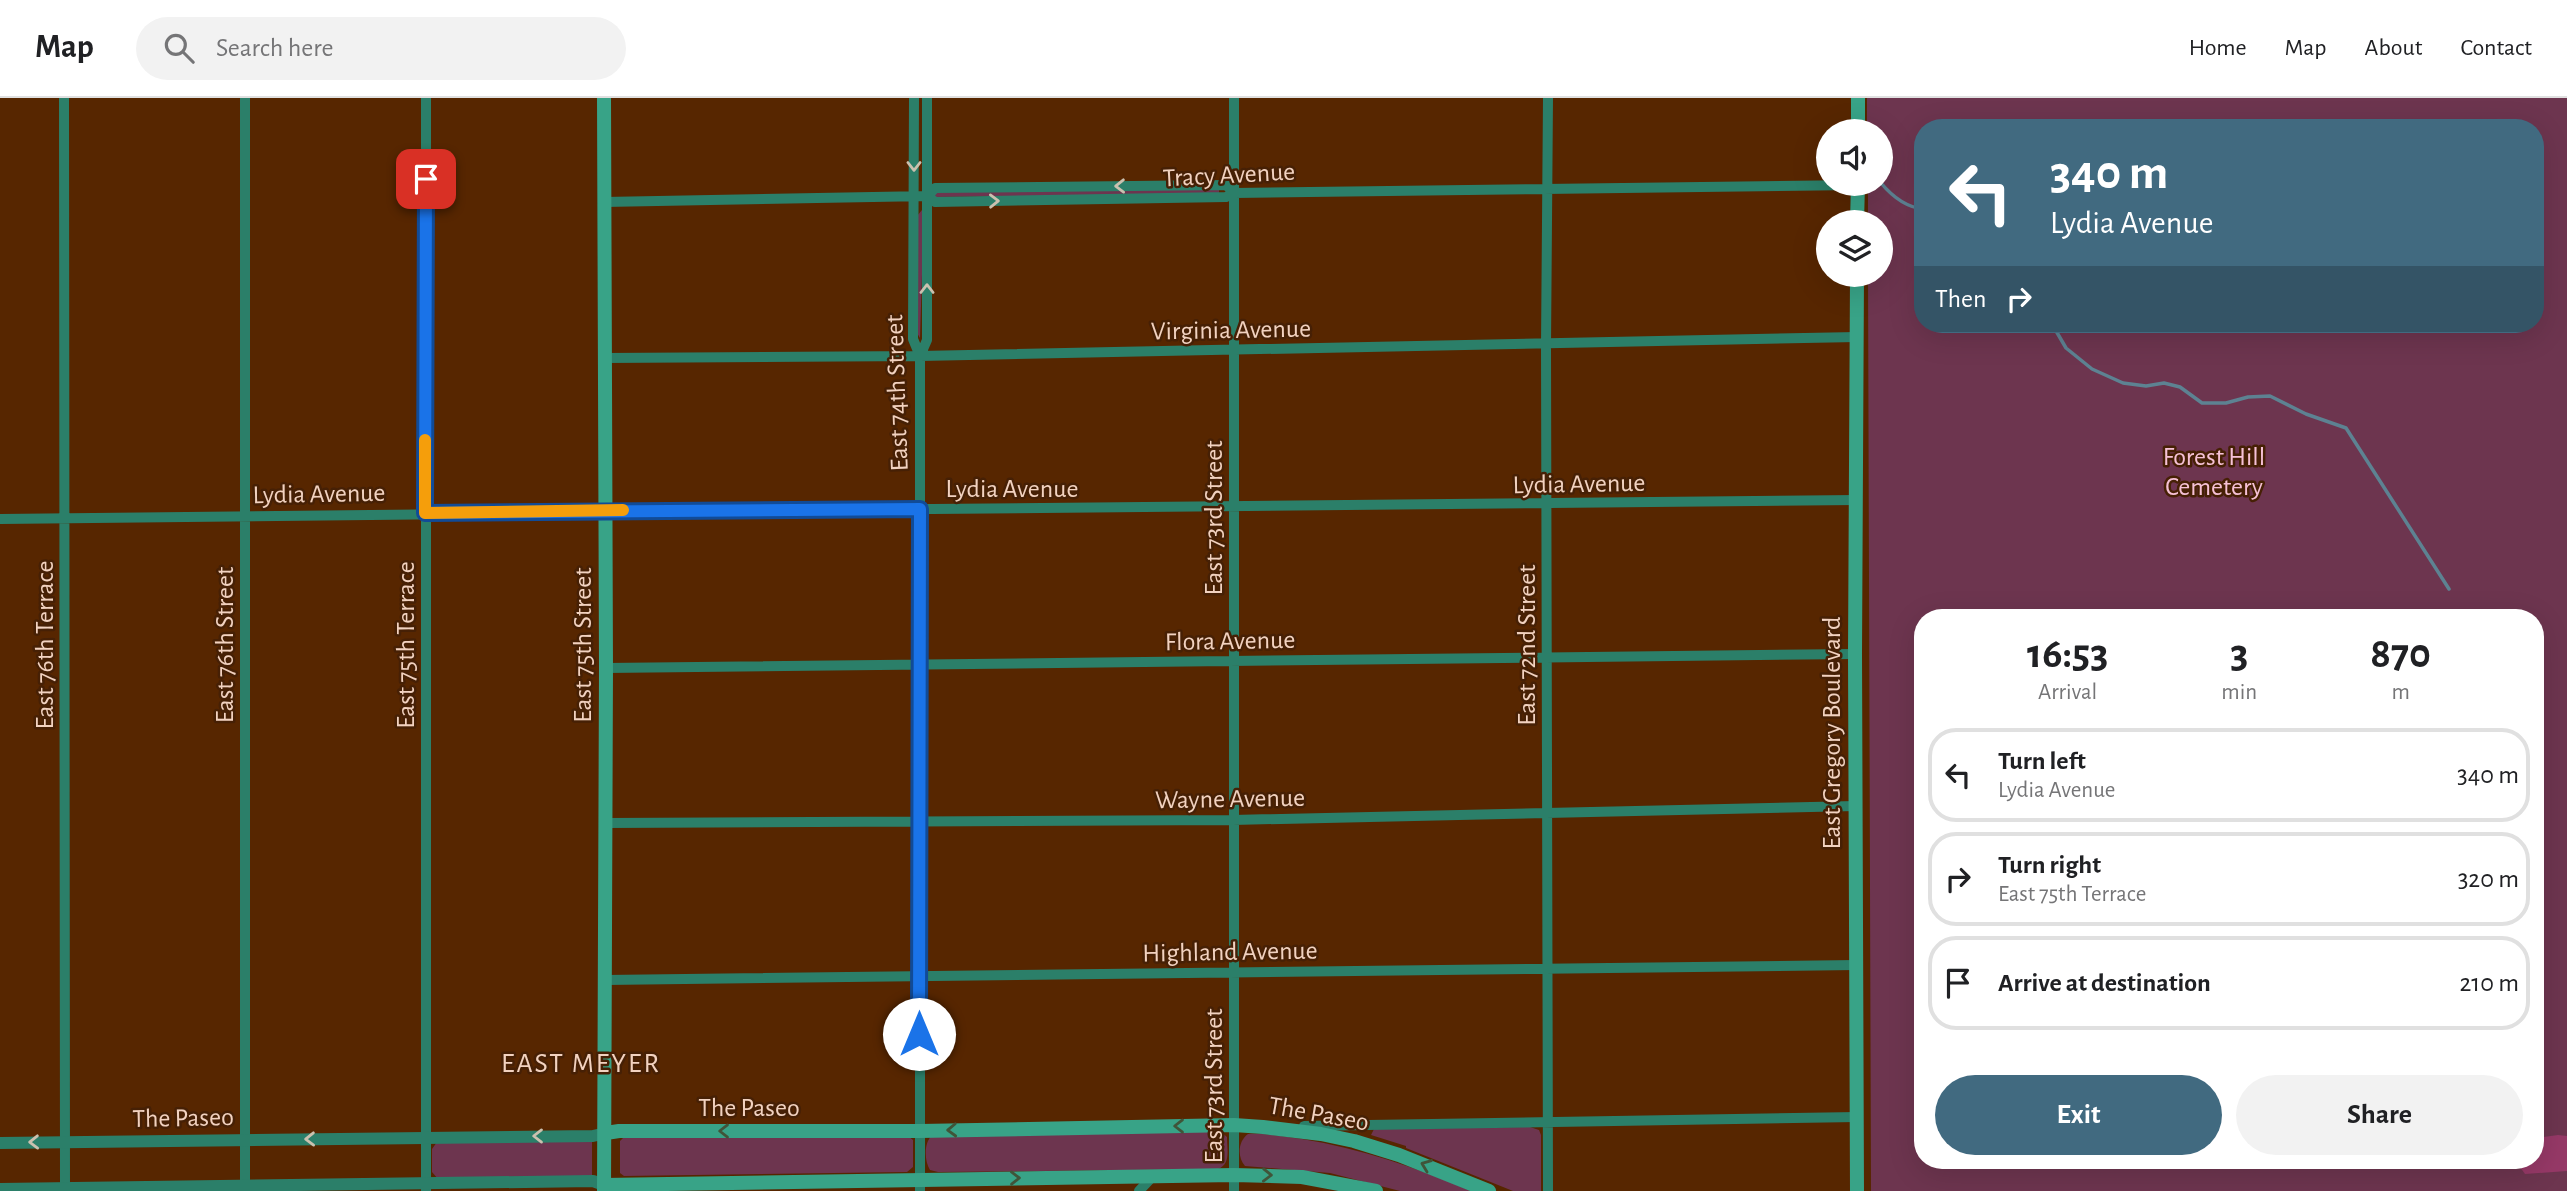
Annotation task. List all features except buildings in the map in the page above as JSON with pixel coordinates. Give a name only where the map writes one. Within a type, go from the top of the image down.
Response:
[{"type":"main road","name":"East 75th Street","points":[[604,98],[604,1188]]},
{"type":"main road","points":[[1858,98],[1858,119]]},
{"type":"main road","name":"East Gregory Boulevard","points":[[1857,287],[1857,1191]]},
{"type":"main road","name":"The Paseo","points":[[606,1133],[1234,1125],[1321,1134],[1354,1141],[1399,1154],[1489,1191]]},
{"type":"main road","points":[[604,1188],[920,1185],[1154,1175],[1234,1175],[1302,1177],[1376,1191]]},
{"type":"street","name":"East 76th Terrace","points":[[64,98],[65,1190]]},
{"type":"street","name":"East 76th Street","points":[[245,98],[245,1188]]},
{"type":"street","name":"East 75th Terrace","points":[[426,98],[426,1187]]},
{"type":"street","name":"East 74th Street","points":[[914,98],[913,339],[920,356],[920,1185]]},
{"type":"street","points":[[920,356],[927,340],[927,98]]},
{"type":"street","name":"East 73rd Street","points":[[1234,98],[1234,1191]]},
{"type":"street","name":"East 72nd Street","points":[[1548,98],[1548,1191]]},
{"type":"street","name":"Tracy Avenue","points":[[604,202],[928,196],[935,202],[1226,197],[1234,193],[1816,185]]},
{"type":"street","name":"Virginia Avenue","points":[[605,358],[920,356],[1857,337]]},
{"type":"street","name":"Lydia Avenue","points":[[0,519],[606,510],[1234,508],[1856,500]]},
{"type":"street","name":"Flora Avenue","points":[[606,668],[1855,654]]},
{"type":"street","name":"Wayne Avenue","points":[[606,823],[1233,820],[1855,806]]},
{"type":"street","name":"Highland Avenue","points":[[605,980],[1856,965]]},
{"type":"street","points":[[1263,1127],[1857,1117]]},
{"type":"street","name":"The Paseo","points":[[0,1143],[593,1136],[606,1133]]},
{"type":"street","points":[[1139,1191],[1154,1175]]},
{"type":"street","points":[[0,1189],[426,1187],[593,1181],[604,1188]]},
{"type":"green space","name":"Forest Hill Cemetery","points":[[1867,98],[2567,98],[2567,1191],[1871,1191],[1868,287],[1893,287],[1893,210],[1868,210],[1868,196],[1893,196],[1893,119],[1867,119]]},
{"type":"green space","points":[[1219,189],[1219,194],[934,197],[935,192]]},
{"type":"green space","points":[[922,210],[920,338],[917,333],[917,216]]},
{"type":"green space","points":[[1530,1127],[1539,1130],[1541,1135],[1541,1191],[1513,1191],[1406,1146],[1371,1135],[1374,1129]]},
{"type":"green space","points":[[1220,1131],[1227,1137],[1227,1156],[1225,1164],[1218,1169],[938,1172],[930,1170],[926,1157],[927,1142],[932,1135]]},
{"type":"green space","points":[[1248,1134],[1302,1139],[1346,1148],[1430,1174],[1471,1191],[1400,1191],[1330,1173],[1245,1166],[1240,1149]]},
{"type":"green space","points":[[907,1135],[913,1140],[913,1167],[907,1172],[624,1176],[620,1173],[620,1141],[623,1138]]},
{"type":"green space","points":[[592,1141],[590,1177],[438,1179],[432,1172],[432,1149],[437,1142]]},
{"type":"shaded area","points":[[2567,1136],[2567,1171],[2525,1174],[2521,1169],[2544,1169],[2544,1137]]},
{"type":"waterway","points":[[1893,195],[1914,207]]},
{"type":"waterway","points":[[2057,333],[2066,348],[2092,369],[2123,383],[2146,386],[2164,383],[2180,387],[2202,403],[2226,403],[2248,397],[2270,396],[2306,414],[2346,428],[2449,589]]},
{"type":"slow traffic","points":[[425,440],[425,513],[623,510]]},
{"type":"district","name":"EAST MEYER","points":[[581,1062]]},
{"type":"route","points":[[426,179],[425,513],[920,509],[919,1034]]}]
